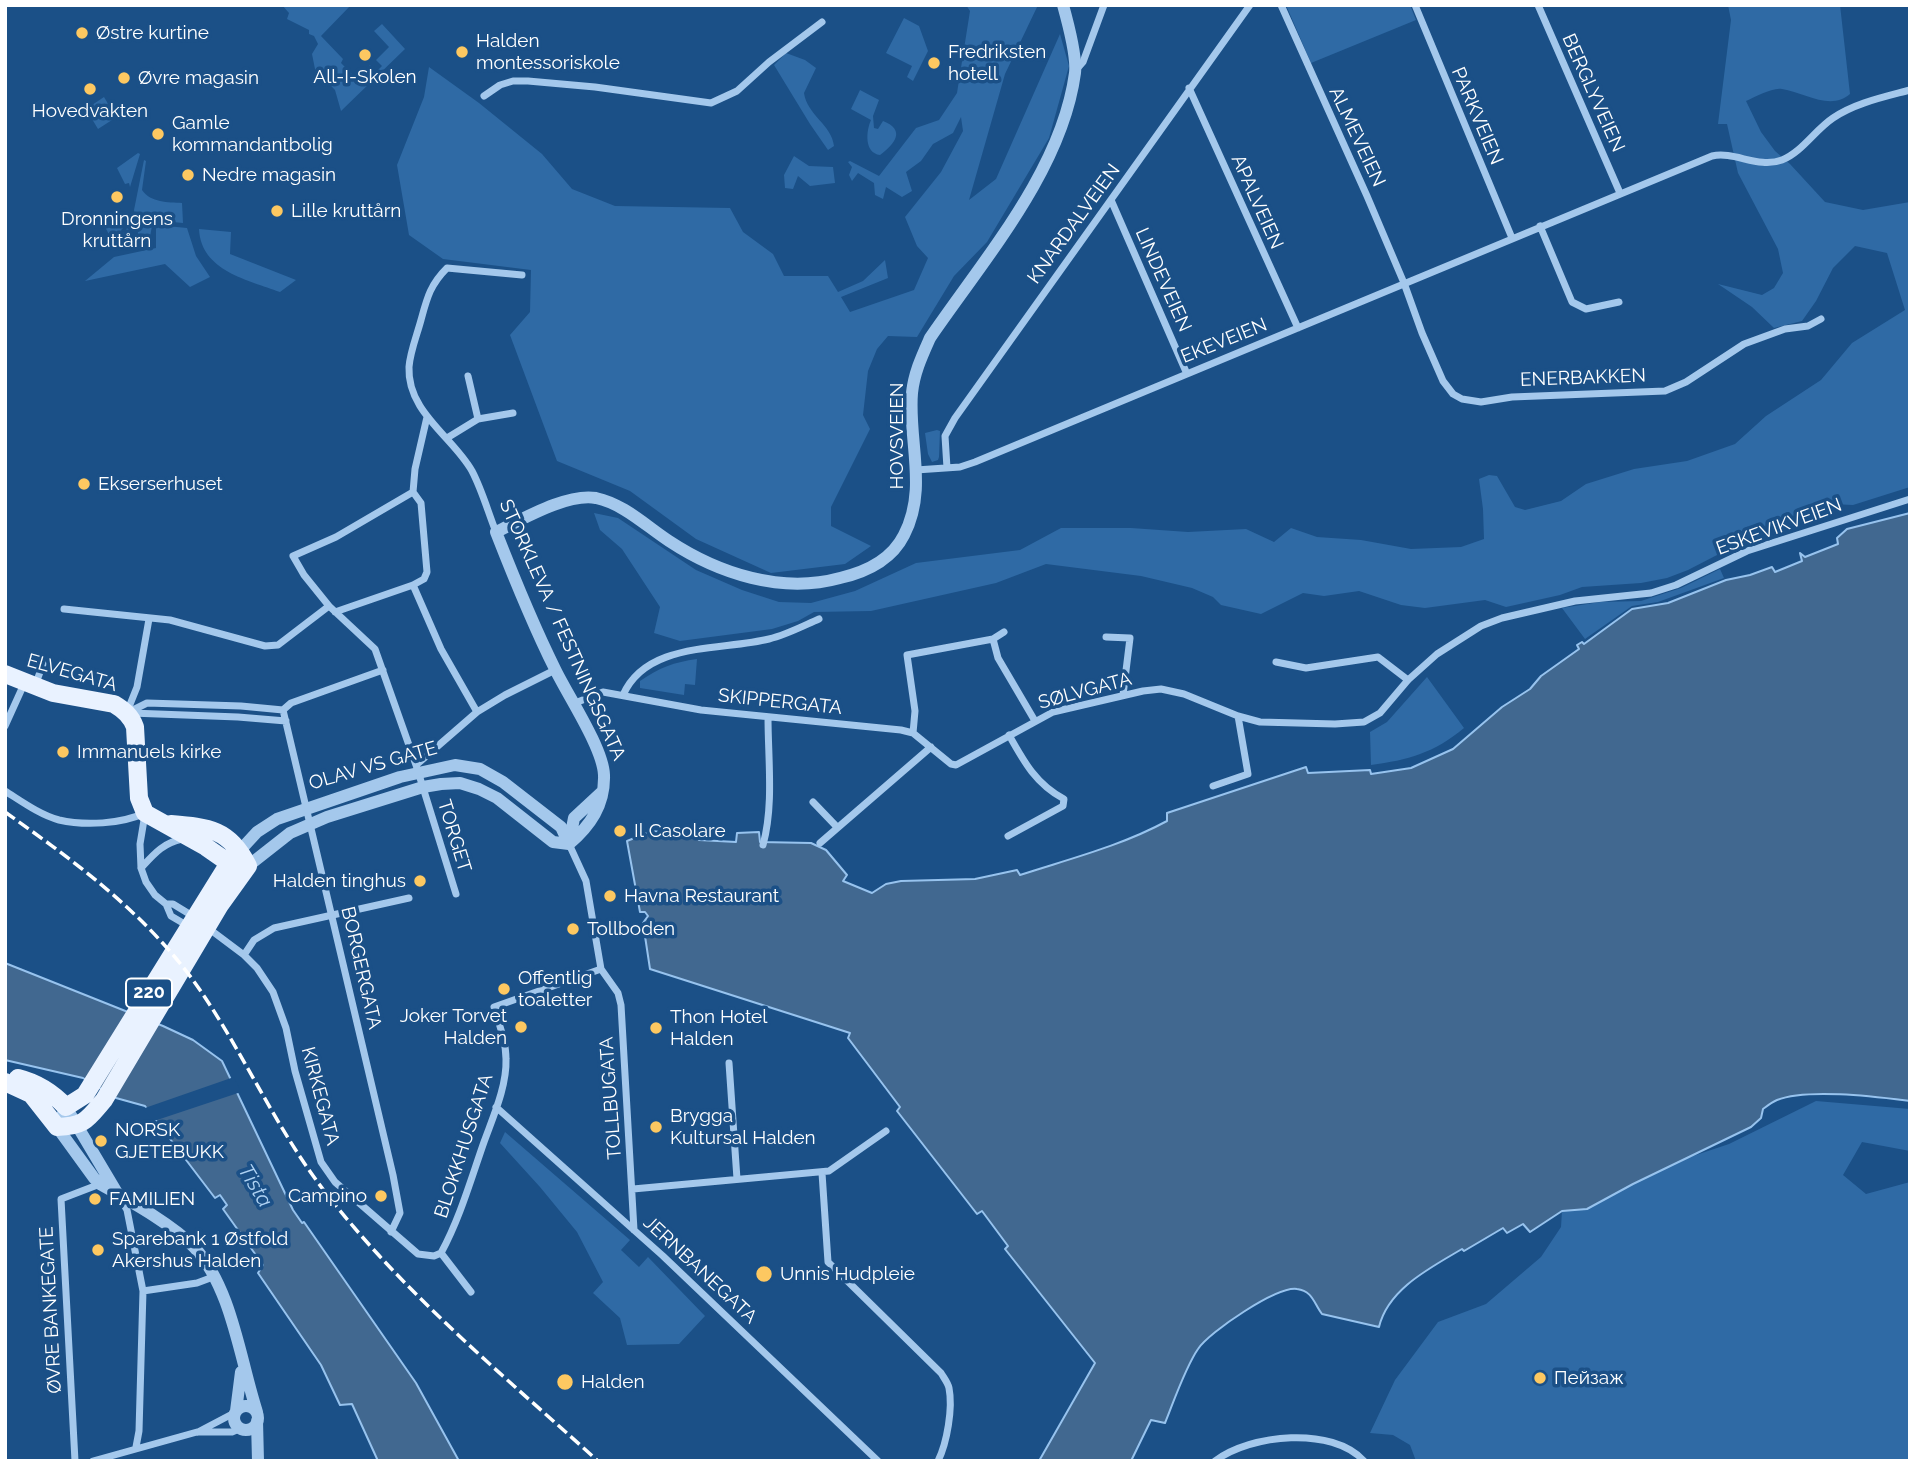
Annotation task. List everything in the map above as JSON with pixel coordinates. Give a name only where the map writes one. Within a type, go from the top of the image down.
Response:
[{"type":"main road","name":"ELVEGATA","points":[[5,674],[53,693],[114,704],[127,713]]},
{"type":"main road","points":[[127,713],[135,727],[139,798],[145,813],[189,838],[239,860]]},
{"type":"main road","points":[[165,823],[195,826],[220,834],[233,842],[239,860]]},
{"type":"main road","name":"OLAV VS GATE","points":[[96,1095],[239,860]]},
{"type":"main road","points":[[5,1080],[15,1077],[43,1087],[66,1107]]},
{"type":"main road","points":[[5,1080],[31,1094],[57,1127],[78,1126]]},
{"type":"main road","name":"220","points":[[66,1107],[96,1095]]},
{"type":"main road","name":"220","points":[[78,1126],[86,1121],[96,1095]]},
{"type":"street","name":"HOVSVEIEN","points":[[496,531],[555,505],[575,499],[593,498],[610,502],[625,510],[690,554],[717,566],[752,579],[807,585],[864,570],[892,551],[904,535],[916,506],[912,394],[920,360],[930,338],[1003,233],[1044,166],[1068,104],[1075,71],[1063,5]]},
{"type":"street","points":[[1075,71],[1083,62],[1104,5]]},
{"type":"street","name":"KNARDALVEIEN","points":[[947,468],[947,430],[1250,5]]},
{"type":"street","name":"ALMEVEIEN","points":[[1281,5],[1404,283]]},
{"type":"street","name":"PARKVEIEN","points":[[1415,5],[1511,238]]},
{"type":"street","name":"BERGLYVEIEN","points":[[1538,5],[1620,193]]},
{"type":"street","points":[[484,96],[500,85],[513,81],[528,81],[711,103],[737,91],[769,62],[822,22]]},
{"type":"street","name":"APALVEIEN","points":[[1189,88],[1298,328]]},
{"type":"street","name":"EKEVEIEN","points":[[916,470],[960,467],[1712,156],[1721,154],[1752,162],[1783,160],[1834,118],[1861,105],[1910,90]]},
{"type":"street","name":"LINDEVEIEN","points":[[1111,200],[1187,374]]},
{"type":"street","points":[[1540,226],[1572,302],[1586,309],[1619,302]]},
{"type":"street","name":"STORKLEVA / FESTNINGSGATA","points":[[523,275],[447,268],[435,280],[428,294],[409,368],[417,402],[472,472],[555,670],[575,703],[601,759],[602,790],[597,813],[588,827],[569,844]]},
{"type":"street","name":"ENERBAKKEN","points":[[1404,283],[1443,381],[1453,394],[1462,400],[1471,401],[1592,392],[1665,391],[1686,382],[1744,344],[1785,329],[1808,326],[1821,319]]},
{"type":"street","points":[[468,376],[478,419]]},
{"type":"street","points":[[447,438],[478,419],[513,413]]},
{"type":"street","points":[[64,609],[170,620],[265,646],[278,645],[332,609],[413,585],[424,579],[427,572],[421,503],[413,492],[415,469],[427,417]]},
{"type":"street","name":"TORGET","points":[[413,492],[336,537],[293,556],[304,575],[332,609],[371,643],[417,768],[456,894]]},
{"type":"street","name":"ESKEVIKVEIEN","points":[[1174,691],[1260,722],[1364,722],[1380,713],[1408,680],[1437,654],[1491,622],[1575,601],[1651,593],[1676,585],[1747,551],[1910,499]]},
{"type":"street","points":[[413,585],[441,649],[477,712]]},
{"type":"street","points":[[127,713],[137,687],[149,619]]},
{"type":"street","points":[[623,695],[627,686],[654,662],[695,649],[767,640],[820,619]]},
{"type":"street","points":[[820,843],[931,747],[913,733],[915,711],[907,654],[993,639],[1004,632]]},
{"type":"street","points":[[1106,637],[1130,638],[1123,695]]},
{"type":"street","points":[[993,639],[998,658],[1035,721]]},
{"type":"street","points":[[1276,662],[1306,668],[1378,657],[1408,680]]},
{"type":"street","points":[[5,726],[43,664]]},
{"type":"street","points":[[127,713],[147,703],[283,710],[291,702],[383,670]]},
{"type":"street","points":[[417,768],[477,712],[555,670]]},
{"type":"street","name":"SØLVGATA","points":[[931,747],[951,764],[956,765],[1053,712],[1123,695],[1161,689],[1174,691]]},
{"type":"street","name":"SKIPPERGATA","points":[[575,703],[603,692],[701,709],[913,733]]},
{"type":"street","name":"BORGERGATA","points":[[283,710],[393,1175],[400,1213],[391,1232]]},
{"type":"street","points":[[127,713],[286,721]]},
{"type":"street","points":[[1213,786],[1248,774],[1238,716]]},
{"type":"street","points":[[763,845],[768,811],[768,717]]},
{"type":"street","points":[[1008,836],[1063,806],[1064,799],[1045,788],[1034,777],[1009,735]]},
{"type":"street","name":"OLAV VS GATE","points":[[239,860],[257,832],[277,819],[417,768],[455,765],[480,769],[503,782],[561,827],[569,844]]},
{"type":"street","name":"OLAV VS GATE","points":[[239,860],[310,824],[423,787],[460,783],[497,799],[553,842],[569,844]]},
{"type":"street","points":[[5,791],[58,820],[130,820],[145,813]]},
{"type":"street","points":[[813,802],[837,827]]},
{"type":"street","name":"KIRKEGATA","points":[[145,813],[140,844],[142,868],[146,882],[155,895],[166,904],[171,916],[191,929],[221,940],[244,955],[257,968],[273,992],[280,1009],[321,1162],[335,1182],[418,1254],[434,1256],[441,1253]]},
{"type":"street","points":[[142,868],[155,852],[169,842],[189,838]]},
{"type":"street","points":[[569,844],[586,881],[601,970]]},
{"type":"street","points":[[244,955],[254,940],[266,931],[409,898]]},
{"type":"street","name":"BLOKKHUSGATA","points":[[441,1253],[451,1234],[496,1107],[507,1061],[494,1007],[601,970]]},
{"type":"street","name":"TOLLBUGATA","points":[[601,970],[618,993],[621,1005],[634,1230]]},
{"type":"street","points":[[729,1063],[737,1178]]},
{"type":"street","points":[[66,1107],[127,1210],[143,1291],[139,1432],[136,1447]]},
{"type":"street","points":[[66,1107],[57,1127],[87,1170],[100,1184],[182,1236],[196,1249],[213,1278],[233,1324],[257,1416],[258,1455]]},
{"type":"street","name":"JERNBANEGATA","points":[[496,1107],[634,1230],[878,1461]]},
{"type":"street","points":[[633,1189],[737,1178],[822,1173],[836,1169],[886,1131]]},
{"type":"street","points":[[822,1173],[828,1262],[941,1373],[949,1385],[950,1412],[943,1452],[938,1461]]},
{"type":"street","name":"ØVRE BANKEGATE","points":[[75,1461],[61,1199],[100,1184]]},
{"type":"street","points":[[441,1253],[471,1292]]},
{"type":"street","points":[[143,1291],[213,1278]]},
{"type":"street","points":[[242,1364],[234,1417],[258,1455]]},
{"type":"street","points":[[197,1432],[243,1406],[251,1407],[257,1416]]},
{"type":"street","points":[[93,1461],[197,1432],[232,1432],[254,1426],[257,1416]]},
{"type":"street","points":[[1215,1461],[1227,1453],[1254,1443],[1299,1437],[1331,1442],[1348,1448],[1364,1461]]},
{"type":"shaded area","points":[[282,5],[351,5],[321,36],[343,59],[341,63],[356,78],[370,65],[376,72],[382,66],[376,60],[389,47],[374,31],[382,24],[405,49],[341,111],[335,90],[315,69],[312,54],[318,44],[314,36],[309,34],[309,30],[287,19],[289,13]]},
{"type":"shaded area","points":[[966,5],[1038,5],[1005,74],[969,200],[996,179],[1060,34],[1069,66],[1049,138],[987,242],[954,276],[917,337],[888,336],[877,349],[868,371],[863,415],[870,429],[831,507],[831,526],[871,546],[845,564],[771,573],[696,539],[630,491],[557,461],[510,335],[530,312],[531,270],[443,259],[409,235],[397,165],[424,97],[429,67],[542,154],[572,189],[615,206],[730,208],[743,232],[773,254],[784,276],[828,276],[838,292],[863,281],[885,260],[888,278],[841,297],[850,312],[914,290],[928,258],[917,246],[905,217],[941,172],[963,131],[961,117],[953,133],[933,144],[921,161],[906,172],[912,191],[902,197],[886,187],[883,199],[875,195],[874,183],[858,173],[852,181],[849,175],[852,167],[848,162],[879,176],[916,128],[939,120],[957,93],[970,11]]},
{"type":"shaded area","points":[[1286,5],[1410,5],[1416,20],[1311,63]]},
{"type":"shaded area","points":[[1728,5],[1840,5],[1850,94],[1843,99],[1826,101],[1778,89],[1746,101],[1761,132],[1775,151],[1825,202],[1863,210],[1910,202],[1910,487],[1853,505],[1832,504],[1797,519],[1768,526],[1688,570],[1667,578],[1641,583],[1582,587],[1560,595],[1506,607],[1485,600],[1425,608],[1401,605],[1359,591],[1324,596],[1303,593],[1261,614],[1221,605],[1213,597],[1192,588],[1141,576],[1046,564],[996,583],[871,611],[814,612],[798,621],[772,629],[680,641],[654,633],[660,607],[622,549],[600,530],[594,513],[618,518],[696,570],[742,590],[779,602],[811,603],[855,591],[916,563],[1020,550],[1061,528],[1131,528],[1188,532],[1246,529],[1274,542],[1291,528],[1317,537],[1361,540],[1411,549],[1461,547],[1484,539],[1479,479],[1489,475],[1497,476],[1515,507],[1525,510],[1561,501],[1586,484],[1634,469],[1687,461],[1735,444],[1766,416],[1821,380],[1852,343],[1905,310],[1887,253],[1855,246],[1833,268],[1802,321],[1774,328],[1752,307],[1718,284],[1762,295],[1774,288],[1783,273],[1778,249],[1738,173],[1727,124],[1718,124],[1731,20]]},
{"type":"shaded area","points":[[904,18],[919,26],[928,51],[913,81],[907,77],[912,66],[886,53]]},
{"type":"shaded area","points":[[786,53],[805,60],[816,68],[804,93],[810,108],[832,139],[834,146],[828,150],[774,65]]},
{"type":"shaded area","points":[[860,90],[879,100],[873,116],[874,128],[878,129],[883,121],[896,133],[894,142],[880,155],[869,146],[867,135],[871,120],[851,109]]},
{"type":"shaded area","points":[[104,97],[113,112],[112,120],[98,129],[86,109]]},
{"type":"shaded area","points":[[140,154],[130,187],[129,183],[125,184],[117,168]]},
{"type":"shaded area","points":[[794,156],[809,166],[833,167],[835,183],[810,186],[798,176],[793,189],[785,188],[784,175]]},
{"type":"shaded area","points":[[144,160],[142,190],[155,200],[182,203],[183,223],[153,220],[150,237],[139,239],[134,210]]},
{"type":"shaded area","points":[[116,213],[124,227],[122,233],[126,232],[127,227],[124,226],[129,220],[131,223],[129,235],[112,240],[104,225]]},
{"type":"shaded area","points":[[156,225],[187,228],[196,256],[210,277],[190,287],[165,264],[85,281],[114,257],[156,248]]},
{"type":"shaded area","points":[[199,229],[231,232],[230,254],[296,280],[280,292],[228,272],[208,255]]},
{"type":"shaded area","points":[[940,431],[939,457],[932,462],[925,433]]},
{"type":"shaded area","points":[[1720,569],[1724,578],[1658,602],[1632,606],[1585,639],[1562,608],[1600,602],[1641,601],[1681,588]]},
{"type":"shaded area","points":[[697,659],[695,685],[685,684],[684,695],[640,688],[640,681],[660,669]]},
{"type":"shaded area","points":[[1427,677],[1464,728],[1442,744],[1420,754],[1371,765],[1370,732],[1387,722]]},
{"type":"shaded area","points":[[1816,1101],[1910,1109],[1910,1151],[1862,1142],[1843,1175],[1866,1194],[1910,1182],[1910,1461],[1416,1461],[1410,1445],[1393,1435],[1370,1433],[1395,1380],[1438,1322],[1486,1304],[1541,1257],[1561,1227],[1562,1211],[1681,1160],[1729,1144]]},
{"type":"shaded area","points":[[505,1132],[630,1240],[621,1250],[639,1267],[648,1257],[705,1316],[679,1344],[627,1345],[620,1318],[593,1293],[603,1282],[577,1232],[500,1143]]},
{"type":"water","points":[[1910,513],[1910,1101],[1824,1094],[1790,1096],[1777,1100],[1763,1109],[1761,1118],[1751,1127],[1587,1209],[1562,1211],[1530,1232],[1523,1224],[1507,1233],[1503,1228],[1464,1251],[1462,1249],[1424,1272],[1401,1291],[1391,1301],[1379,1327],[1322,1314],[1310,1295],[1302,1290],[1287,1290],[1275,1295],[1229,1322],[1198,1349],[1184,1375],[1165,1423],[1151,1420],[1131,1461],[1039,1461],[1095,1363],[1005,1249],[1008,1246],[982,1211],[977,1214],[897,1111],[900,1107],[848,1038],[850,1033],[650,969],[643,923],[648,916],[645,912],[640,912],[627,841],[652,831],[678,834],[683,830],[692,831],[699,840],[736,842],[737,833],[759,832],[760,842],[811,843],[826,850],[847,875],[843,881],[872,893],[886,884],[901,881],[975,879],[1017,870],[1020,875],[1132,838],[1167,821],[1167,813],[1306,767],[1308,773],[1370,770],[1371,774],[1411,768],[1453,749],[1502,707],[1530,689],[1541,676],[1579,649],[1577,645],[1582,642],[1584,644],[1632,609],[1668,603],[1726,580],[1772,567],[1775,572],[1802,561],[1800,553],[1805,557],[1838,544],[1837,538],[1847,529]]},
{"type":"water","name":"Tista","points":[[5,963],[163,1026],[193,1040],[222,1061],[293,1210],[416,1383],[459,1461],[378,1461],[352,1404],[340,1405],[321,1365],[258,1273],[263,1265],[223,1209],[227,1205],[220,1195],[215,1198],[145,1106],[116,1098],[83,1078],[5,1060]]},
{"type":"pier","points":[[234,1077],[241,1092],[154,1121],[142,1109]]},
{"type":"railway","points":[[5,812],[85,871],[158,938],[200,990],[294,1147],[329,1197],[359,1233],[458,1335],[598,1461]]},
{"type":"place","name":"Østre kurtine","points":[[82,33]]},
{"type":"place","name":"Halden montessoriskole","points":[[462,52]]},
{"type":"place","name":"All-I-Skolen","points":[[365,55]]},
{"type":"place","name":"Fredriksten hotell","points":[[934,63]]},
{"type":"place","name":"Øvre magasin","points":[[124,78]]},
{"type":"place","name":"Hovedvakten","points":[[90,89]]},
{"type":"place","name":"Gamle kommandantbolig","points":[[158,134]]},
{"type":"place","name":"Nedre magasin","points":[[188,175]]},
{"type":"place","name":"Dronningens kruttårn","points":[[117,197]]},
{"type":"place","name":"Lille kruttårn","points":[[277,211]]},
{"type":"place","name":"Ekserserhuset","points":[[84,484]]},
{"type":"place","name":"Immanuels kirke","points":[[63,752]]},
{"type":"place","name":"Il Casolare","points":[[620,831]]},
{"type":"place","name":"Halden tinghus","points":[[420,881]]},
{"type":"place","name":"Havna Restaurant","points":[[610,896]]},
{"type":"place","name":"Tollboden","points":[[573,929]]},
{"type":"place","name":"Offentlig toaletter","points":[[504,989]]},
{"type":"place","name":"Joker Torvet Halden","points":[[521,1027]]},
{"type":"place","name":"Thon Hotel Halden","points":[[656,1028]]},
{"type":"place","name":"Brygga Kultursal Halden","points":[[656,1127]]},
{"type":"place","name":"NORSK GJETEBUKK","points":[[101,1141]]},
{"type":"place","name":"Campino","points":[[381,1196]]},
{"type":"place","name":"FAMILIEN","points":[[95,1199]]},
{"type":"place","name":"Sparebank 1 Østfold Akershus Halden","points":[[98,1250]]},
{"type":"place","name":"Unnis Hudpleie","points":[[764,1274]]},
{"type":"place","name":"Пейзаж","points":[[1540,1378]]},
{"type":"place","name":"Halden","points":[[565,1382]]}]
